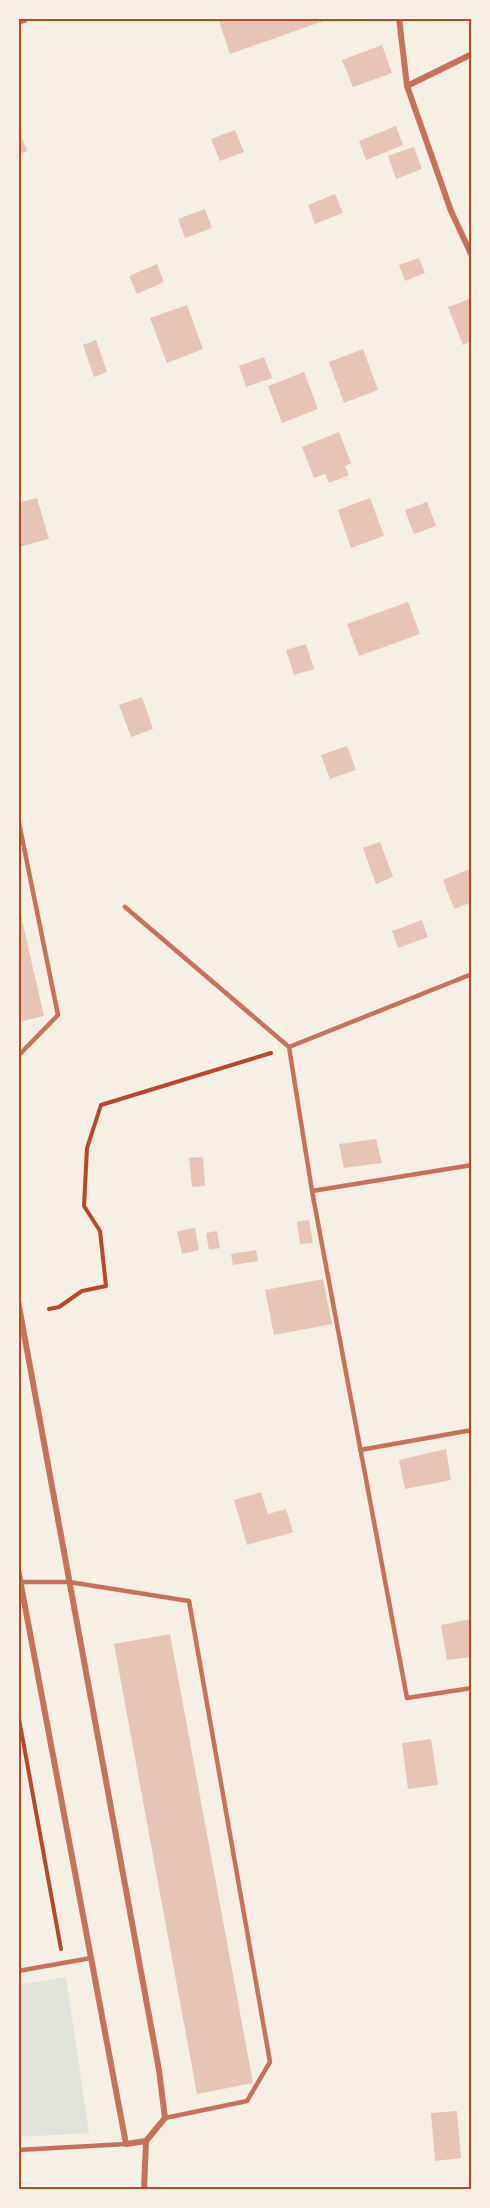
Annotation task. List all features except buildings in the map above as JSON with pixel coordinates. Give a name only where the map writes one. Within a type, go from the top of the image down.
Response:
[{"type":"street","points":[[18,20],[24,18]]},
{"type":"street","points":[[399,18],[407,86],[452,211],[472,256]]},
{"type":"street","points":[[407,86],[472,54]]},
{"type":"street","points":[[18,1301],[159,2070],[165,2118],[146,2141],[144,2190]]},
{"type":"street","points":[[18,1569],[126,2144],[146,2141]]},
{"type":"lane","points":[[18,818],[58,1015],[18,1056]]},
{"type":"lane","points":[[125,907],[289,1047],[312,1191],[408,1698],[472,1688]]},
{"type":"lane","points":[[289,1047],[472,974]]},
{"type":"lane","points":[[312,1191],[472,1165]]},
{"type":"lane","points":[[360,1450],[472,1430]]},
{"type":"lane","points":[[20,1582],[69,1582],[189,1601],[270,2062],[247,2101],[165,2118]]},
{"type":"lane","points":[[18,1971],[91,1958]]},
{"type":"lane","points":[[18,2150],[126,2144]]},
{"type":"path","points":[[50,1309],[59,1307],[82,1291],[106,1286],[99,1231],[84,1206],[87,1148],[102,1105],[289,1047]]},
{"type":"path","points":[[18,1713],[64,1962]]},
{"type":"shaded area","points":[[66,1977],[89,2133],[18,2137],[18,1985]]}]
